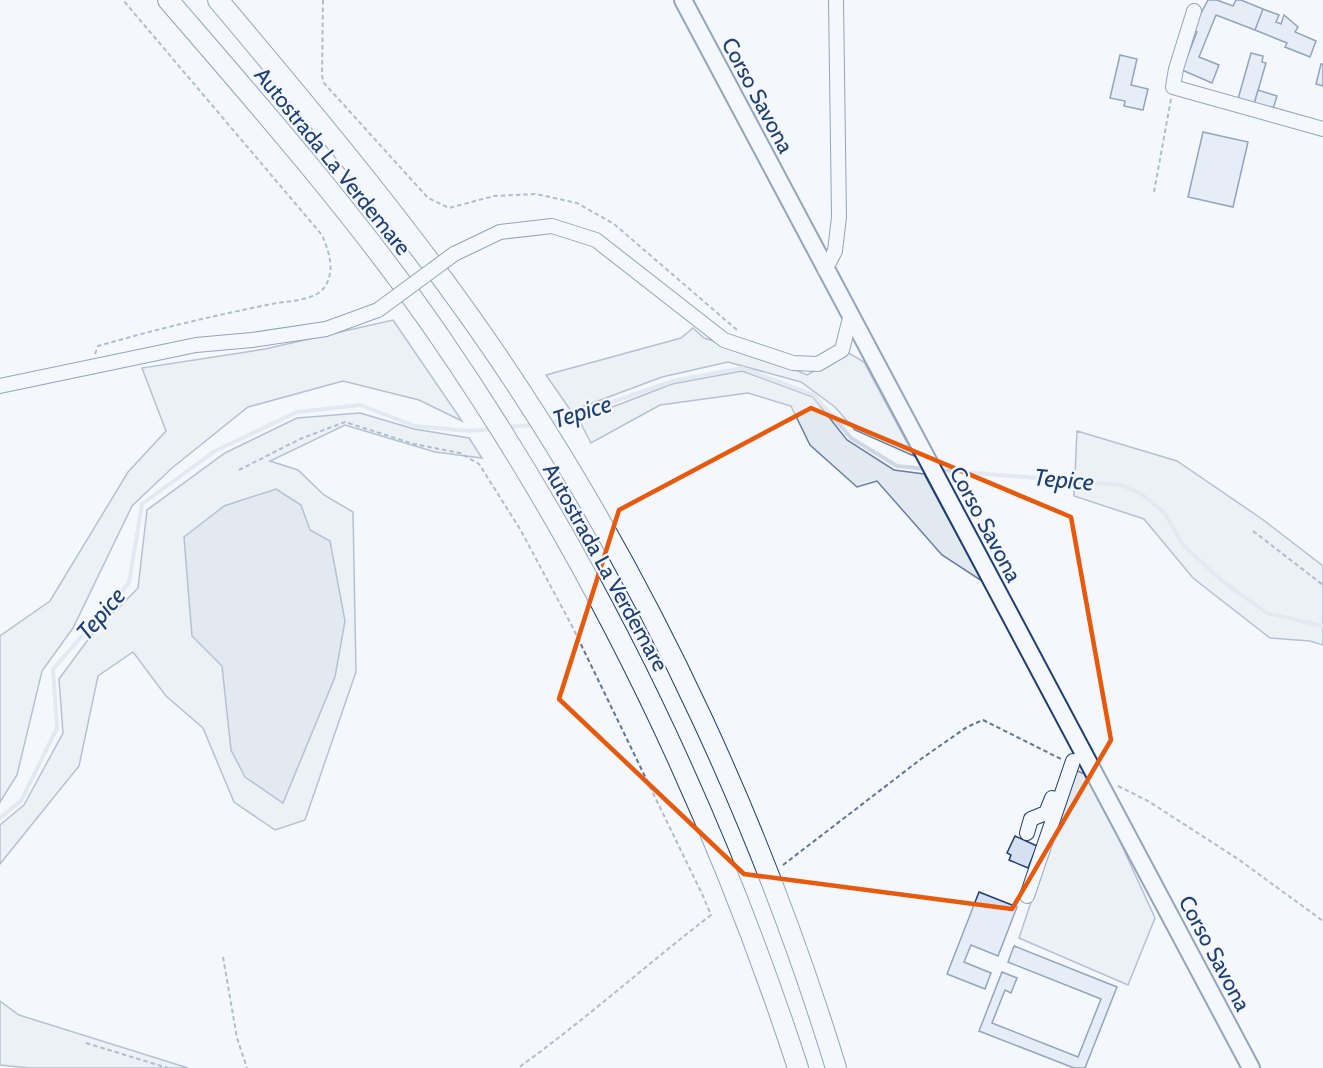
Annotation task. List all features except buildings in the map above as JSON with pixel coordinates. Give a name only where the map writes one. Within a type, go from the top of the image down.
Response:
[{"type":"highway","name":"Autostrada La Verdemare","points":[[168,0],[316,174],[440,337],[583,566],[669,737],[734,886],[798,1068]]},
{"type":"highway","name":"Autostrada La Verdemare","points":[[218,0],[346,152],[439,274],[520,390],[552,441],[644,605],[716,753],[791,934],[836,1068]]},
{"type":"main road","name":"Corso Savona","points":[[683,0],[955,514],[1075,761],[1098,783],[1251,1068]]},
{"type":"street","points":[[825,270],[835,251],[839,217],[836,0]]},
{"type":"street","points":[[1194,11],[1176,69],[1173,87],[1323,129]]},
{"type":"street","points":[[0,386],[90,365],[196,345],[252,340],[326,329],[378,310],[454,254],[500,232],[552,226],[596,240],[724,340],[793,363],[818,364],[842,350],[850,318]]},
{"type":"street","points":[[1027,833],[1031,819],[1046,813],[1075,761]]},
{"type":"street","points":[[1027,896],[1075,761]]},
{"type":"path","points":[[90,365],[98,346],[231,312],[307,298],[323,289],[330,274],[330,254],[322,236],[123,0]]},
{"type":"path","points":[[323,0],[322,76],[324,82],[428,198],[449,208],[494,196],[536,194],[577,203],[614,225],[736,330]]},
{"type":"path","points":[[1154,192],[1173,87]]},
{"type":"path","points":[[239,470],[300,438],[345,422],[414,444],[460,453],[479,464],[520,529],[572,626],[703,896],[711,915],[641,969],[577,1026],[518,1068]]},
{"type":"path","points":[[1253,531],[1323,585]]},
{"type":"path","points":[[783,865],[921,759],[983,720],[1075,761]]},
{"type":"path","points":[[1098,783],[1122,787],[1148,801],[1238,859],[1323,921]]},
{"type":"path","points":[[224,957],[237,1038],[247,1068]]},
{"type":"path","points":[[86,1043],[168,1068]]},
{"type":"highlighted area","points":[[811,408],[1071,517],[1111,740],[1012,909],[744,874],[559,699],[619,510]]},
{"type":"shaded area","points":[[393,320],[462,421],[419,400],[343,381],[248,407],[172,468],[132,506],[73,628],[42,671],[17,775],[0,802],[0,636],[50,601],[128,472],[166,431],[142,368],[265,349]]},
{"type":"shaded area","points":[[693,328],[704,338],[768,358],[807,375],[849,353],[864,362],[914,456],[855,430],[835,407],[801,382],[728,362],[662,377],[571,411],[546,375],[681,338]]},
{"type":"shaded area","points":[[742,371],[813,397],[847,440],[894,470],[924,474],[982,581],[942,555],[877,481],[857,487],[810,445],[791,406],[748,393],[660,405],[591,443],[579,420],[672,384]]},
{"type":"shaded area","points":[[360,413],[414,429],[469,438],[482,458],[435,452],[345,425],[270,461],[298,470],[324,495],[353,512],[356,672],[305,820],[275,830],[234,802],[203,728],[166,696],[133,652],[98,676],[79,766],[0,864],[0,825],[24,805],[63,733],[59,679],[90,637],[138,588],[147,510],[225,453],[297,418]]},
{"type":"shaded area","points":[[1077,431],[1177,461],[1262,519],[1323,566],[1323,645],[1310,641],[1270,638],[1193,578],[1144,519],[1074,496]]},
{"type":"shaded area","points":[[276,489],[301,505],[310,530],[330,541],[345,621],[335,677],[283,803],[245,777],[231,750],[222,666],[192,636],[184,537],[224,506]]},
{"type":"shaded area","points":[[1075,770],[1090,776],[1155,918],[1128,985],[1019,938]]},
{"type":"shaded area","points":[[0,1001],[19,1015],[188,1068],[29,1068],[0,1065]]},
{"type":"waterway","name":"Tepice","points":[[549,424],[673,381],[742,368],[814,395],[851,438],[897,466],[926,469]]},
{"type":"waterway","name":"Tepice","points":[[0,818],[21,801],[57,728],[53,669],[129,583],[142,504],[215,451],[297,412],[360,405],[415,426],[469,431],[494,429]]},
{"type":"waterway","name":"Tepice","points":[[507,427],[536,425]]},
{"type":"waterway","name":"Tepice","points":[[940,470],[1121,485],[1140,493],[1164,512],[1183,545],[1222,581],[1267,613],[1323,626]]}]
